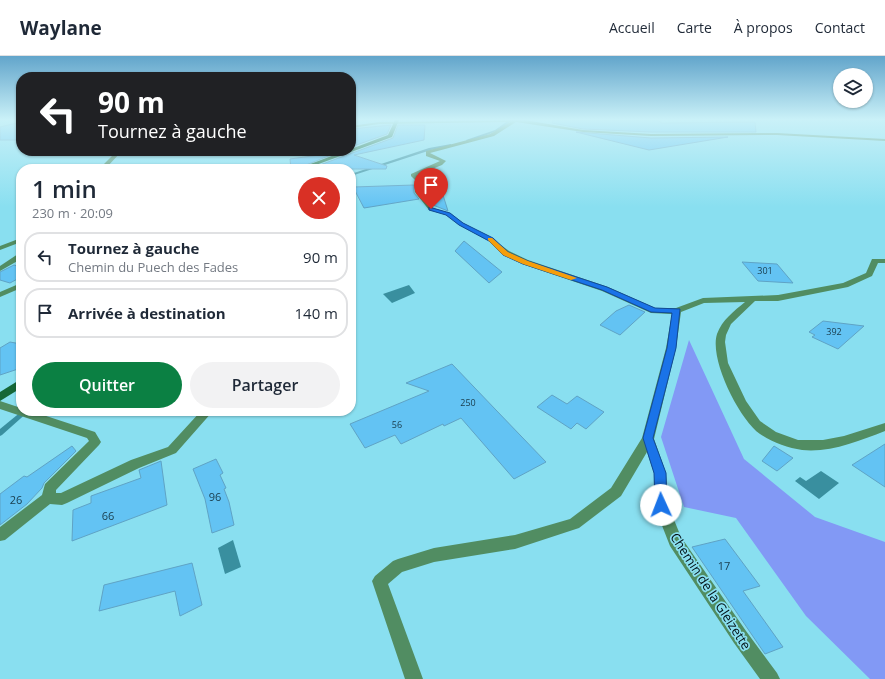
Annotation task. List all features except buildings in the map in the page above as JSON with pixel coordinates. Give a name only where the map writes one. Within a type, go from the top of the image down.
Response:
[{"type":"main road","points":[[315,164],[336,156]]},
{"type":"main road","points":[[0,397],[16,386]]},
{"type":"street","points":[[439,149],[428,152],[428,155],[443,161],[440,164],[413,176],[418,179],[418,192],[431,209],[448,214],[461,224],[491,240],[506,253],[525,262],[605,289],[654,311],[677,311],[703,301],[778,298],[845,285],[869,274],[875,261],[885,260]]},
{"type":"street","points":[[107,164],[115,156]]},
{"type":"street","points":[[0,248],[16,242]]},
{"type":"street","points":[[0,270],[16,259]]},
{"type":"street","points":[[0,295],[16,287]]},
{"type":"street","points":[[752,300],[728,319],[720,341],[723,366],[739,400],[762,429],[781,440],[804,446],[841,442],[885,427]]},
{"type":"street","points":[[414,679],[380,581],[398,566],[427,557],[514,542],[574,524],[616,492],[648,438],[671,348],[677,311]]},
{"type":"street","points":[[0,406],[16,411]]},
{"type":"street","points":[[0,535],[48,498],[50,488],[95,442],[91,435],[31,416]]},
{"type":"street","points":[[48,498],[62,499],[135,464],[172,450],[203,416]]},
{"type":"street","name":"Chemin de la Gleizette","points":[[648,438],[660,473],[661,505],[676,541],[740,637],[771,679]]},
{"type":"shaded area","points":[[409,285],[415,293],[392,303],[383,294]]},
{"type":"shaded area","points":[[689,340],[744,459],[815,517],[885,542],[885,679],[870,679],[806,616],[736,518],[684,507],[661,437]]},
{"type":"shaded area","points":[[821,471],[839,483],[819,499],[795,481],[800,477],[806,481]]},
{"type":"shaded area","points":[[233,540],[241,567],[225,574],[218,548]]},
{"type":"waterway","points":[[356,173],[430,149]]},
{"type":"waterway","points":[[0,433],[20,416]]},
{"type":"slow traffic","points":[[490,239],[506,253],[525,262],[574,278]]},
{"type":"route","points":[[431,209],[448,214],[461,224],[491,240],[506,253],[525,262],[605,289],[654,311],[677,311],[671,348],[648,438],[660,473],[661,505]]}]
